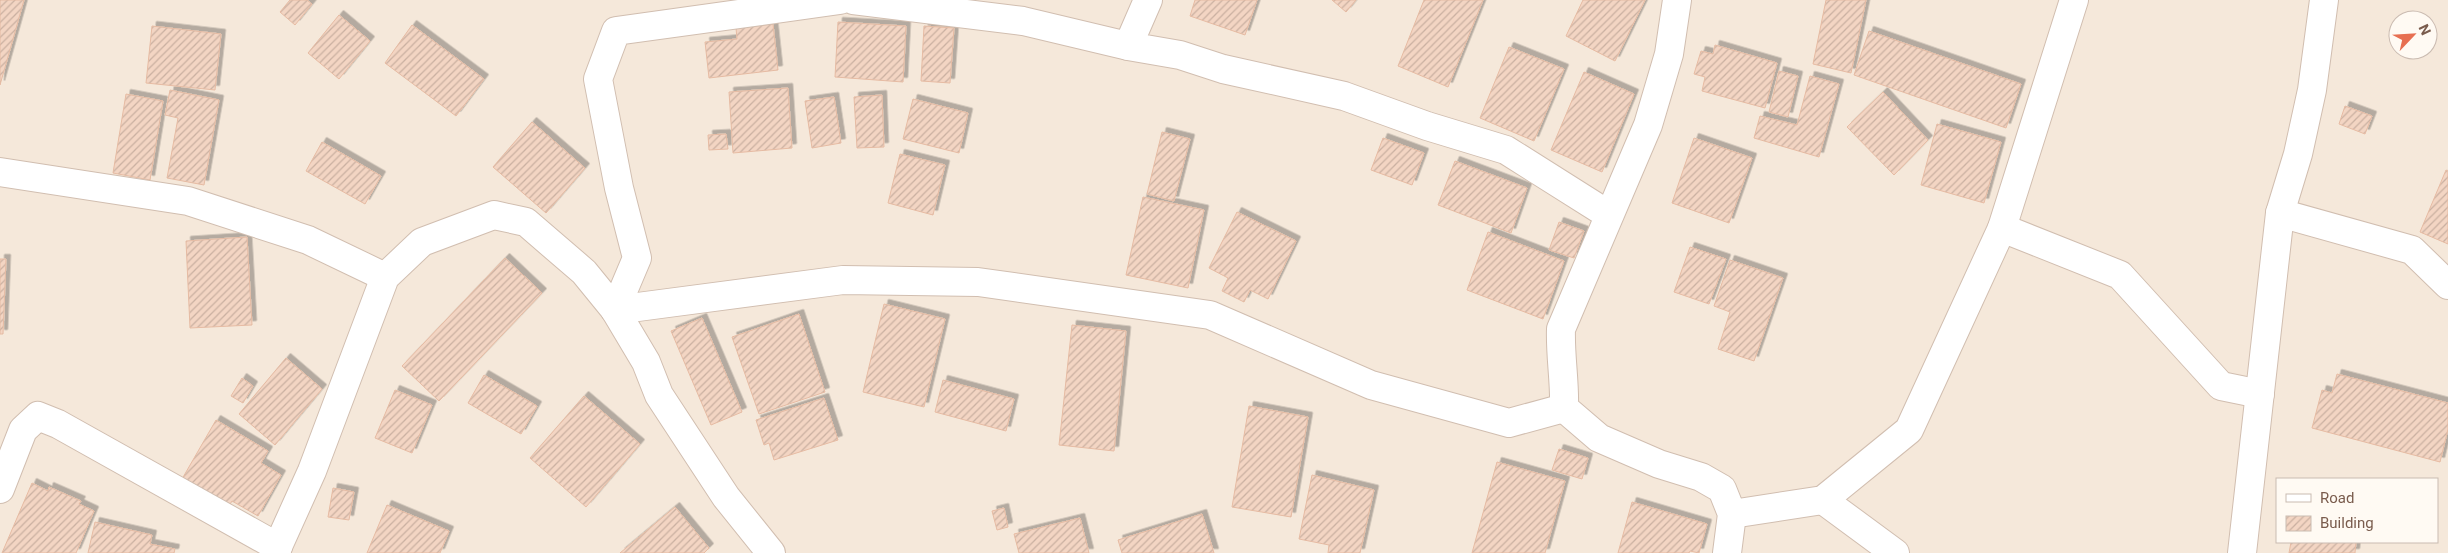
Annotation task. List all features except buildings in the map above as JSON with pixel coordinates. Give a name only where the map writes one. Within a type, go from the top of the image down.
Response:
[{"type":"street","points":[[615,310],[637,258],[620,188],[598,80],[616,30],[840,0]]},
{"type":"street","points":[[853,0],[1023,21],[1128,46],[1180,54],[1223,69],[1344,96],[1427,126],[1506,150],[1609,215]]},
{"type":"street","points":[[1128,46],[1148,0]]},
{"type":"street","points":[[1677,0],[1669,54],[1650,116],[1561,329],[1560,359],[1564,384],[1564,408],[1599,438],[1659,464],[1700,477],[1722,489],[1732,514],[1727,553]]},
{"type":"street","points":[[1732,514],[1823,500],[1909,430],[2002,228],[2074,0]]},
{"type":"street","points":[[2242,553],[2280,213],[2298,154],[2312,90],[2324,0]]},
{"type":"street","points":[[0,172],[188,201],[308,240],[385,277]]},
{"type":"street","points":[[2280,213],[2412,250],[2448,285]]},
{"type":"street","points":[[0,489],[23,430],[38,416],[58,424],[276,550],[312,471],[385,277],[422,242],[494,215],[526,222],[584,272],[615,310],[646,362],[659,395],[726,497],[771,553]]},
{"type":"street","points":[[2002,228],[2120,275],[2221,386],[2260,394]]},
{"type":"street","points":[[615,310],[843,280],[978,282],[1210,315],[1372,385],[1508,423],[1564,408]]},
{"type":"street","points":[[1823,500],[1895,553]]},
{"type":"shaded area","points":[[0,0],[2448,0],[2448,553],[0,553]]}]
